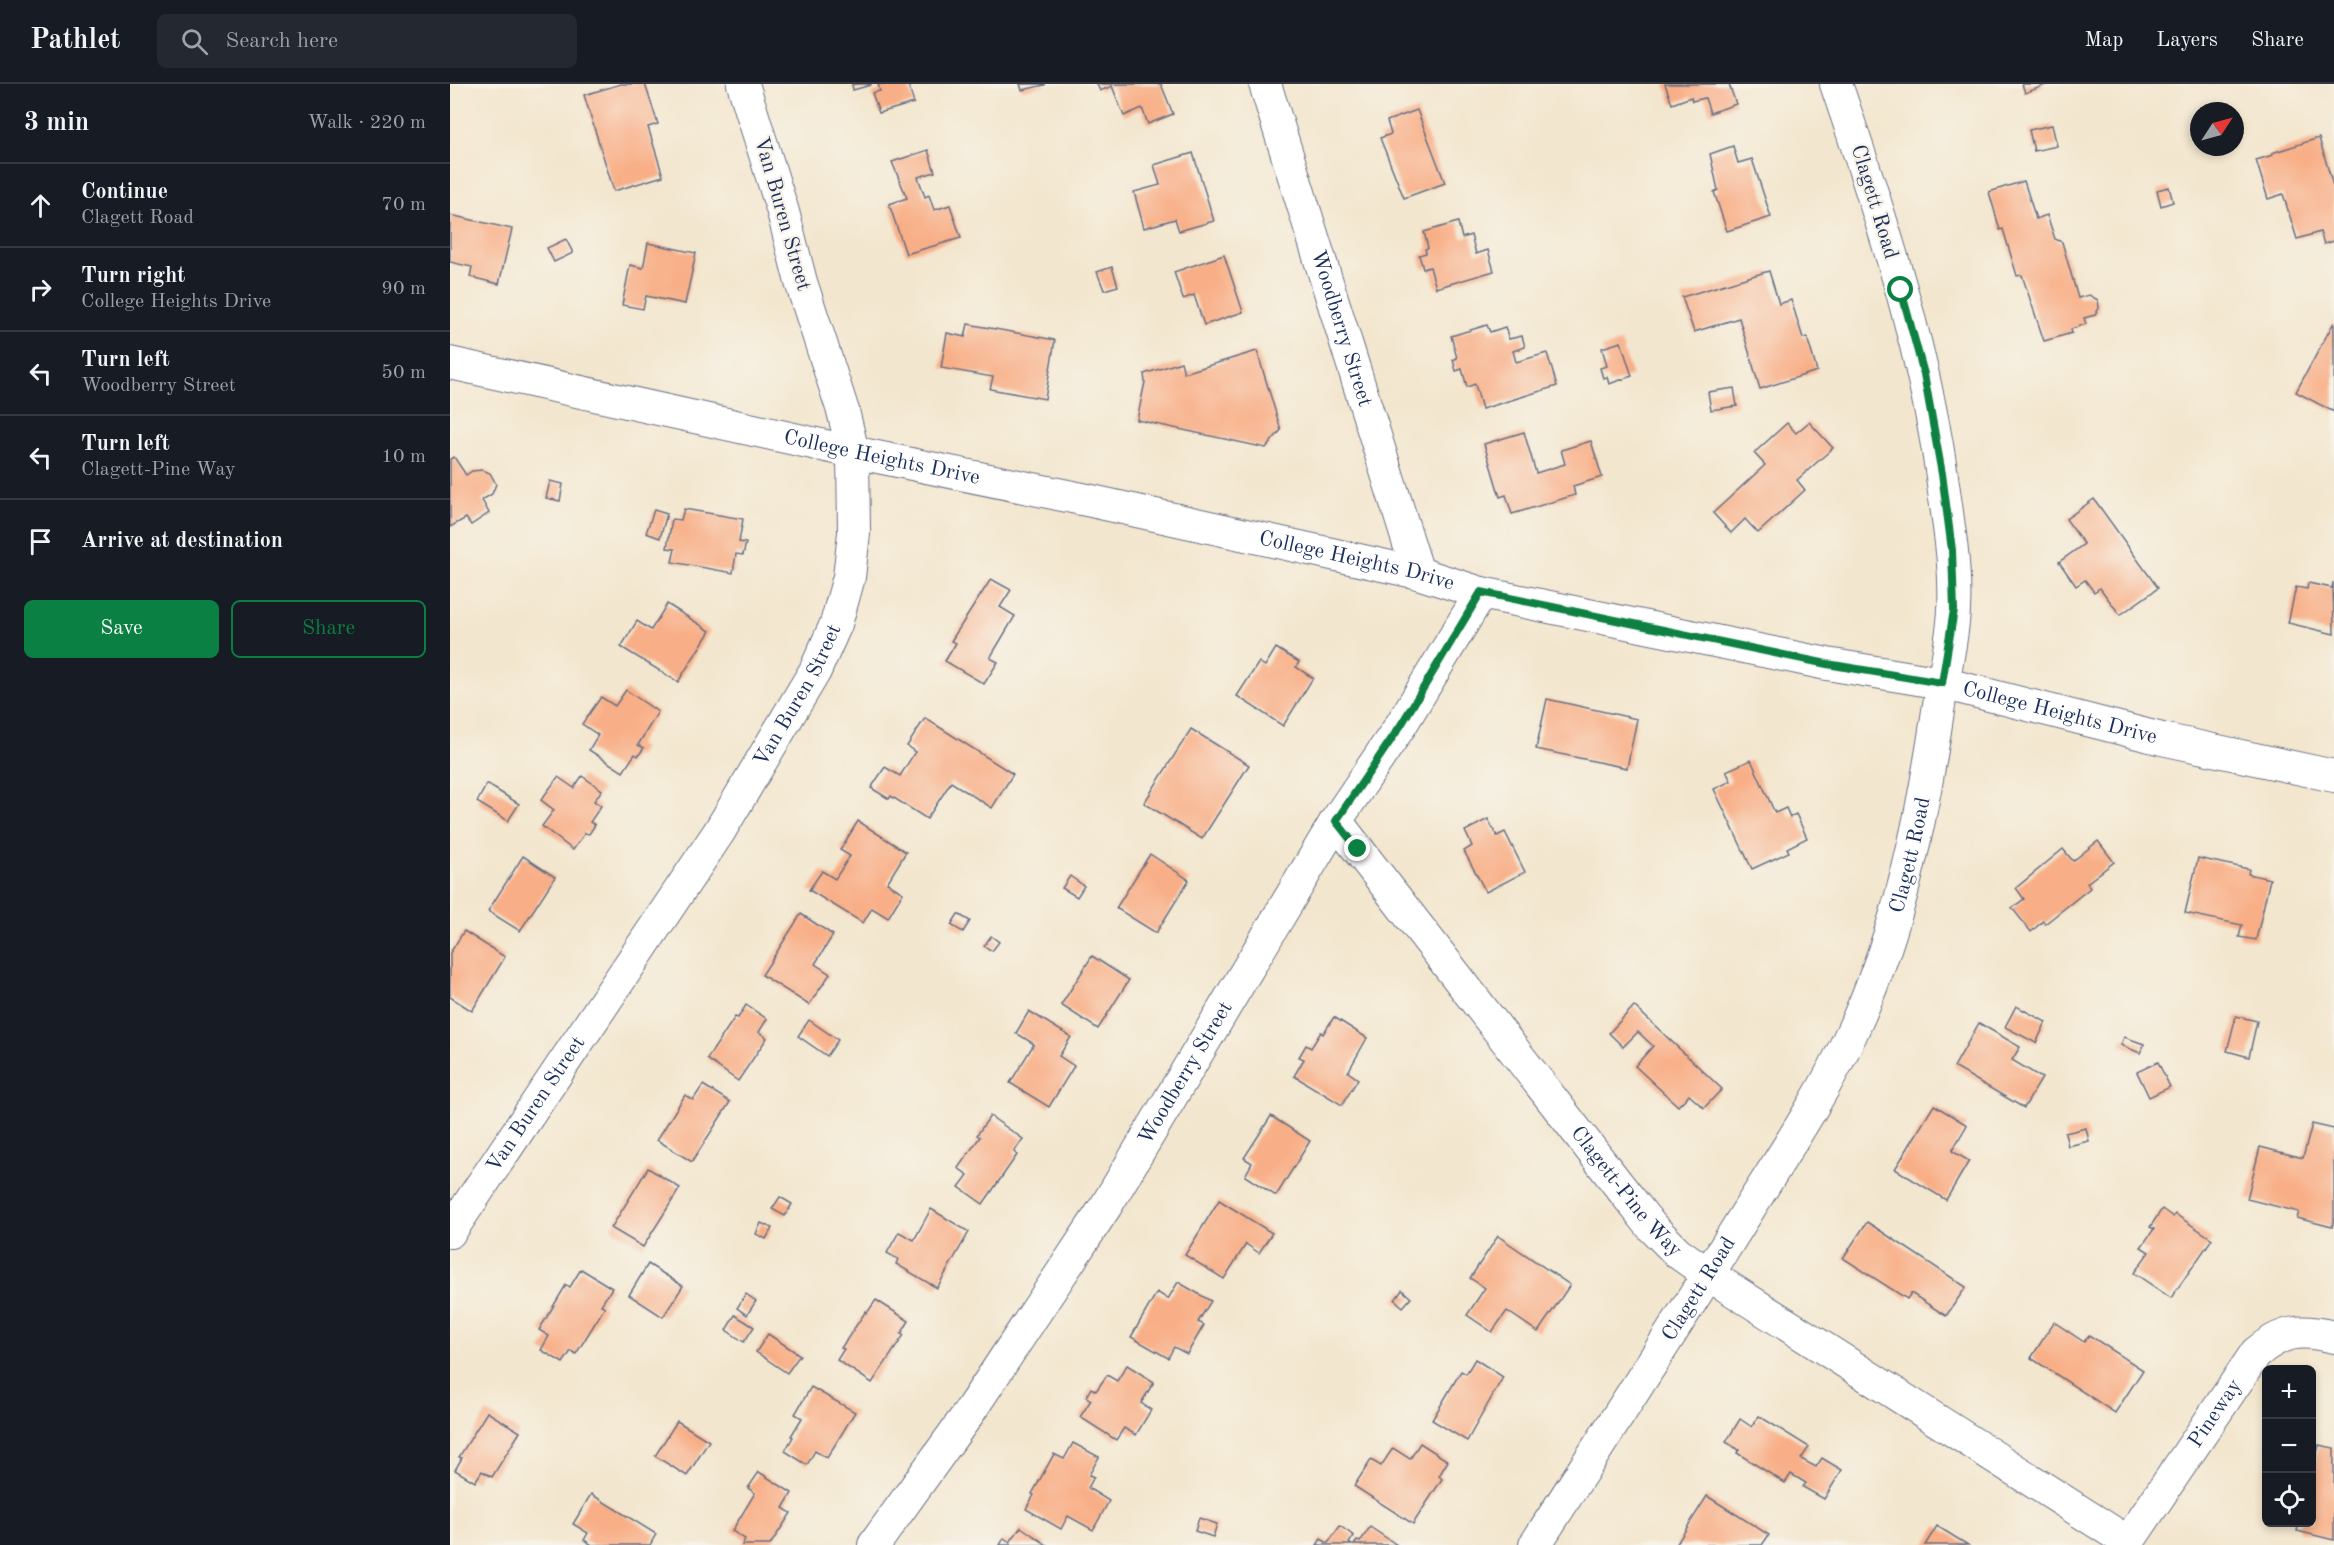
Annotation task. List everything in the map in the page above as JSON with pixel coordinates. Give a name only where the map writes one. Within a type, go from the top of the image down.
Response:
[{"type":"street","name":"Van Buren Street","points":[[450,1232],[719,832],[815,671],[836,624],[849,577],[854,533],[853,452],[843,411],[801,282],[783,212],[743,84]]},
{"type":"street","name":"Woodberry Street","points":[[1265,84],[1418,573]]},
{"type":"street","name":"Clagett Road","points":[[1535,1545],[1709,1275],[1819,1096],[1852,1031],[1884,954],[1901,897],[1916,832],[1930,764],[1954,610],[1952,550],[1942,474],[1924,374],[1864,167],[1836,84]]},
{"type":"street","name":"College Heights Drive","points":[[450,363],[1418,573],[1481,592],[1827,664],[1942,683],[2162,739],[2334,776]]},
{"type":"street","name":"Woodberry Street","points":[[874,1545],[966,1417],[1106,1206],[1336,821],[1401,725],[1481,592]]},
{"type":"street","name":"Clagett-Pine Way","points":[[1336,821],[1652,1227],[1677,1252],[1709,1275],[2127,1544]]},
{"type":"street","name":"Pineway","points":[[2127,1544],[2256,1353],[2269,1342],[2287,1334],[2308,1331],[2334,1337]]},
{"type":"building","points":[[621,84],[645,84],[658,124],[648,127],[663,176],[614,191],[584,95]]},
{"type":"building","points":[[852,84],[871,84],[871,85],[853,90]]},
{"type":"building","points":[[878,84],[908,84],[914,103],[879,113],[872,93],[880,91]]},
{"type":"building","points":[[1020,84],[1045,84],[1045,85],[1022,90]]},
{"type":"building","points":[[1097,84],[1161,84],[1173,114],[1148,124],[1142,108],[1124,116],[1112,86],[1100,91]]},
{"type":"building","points":[[1665,84],[1729,84],[1736,104],[1710,113],[1705,98],[1692,101],[1691,97],[1672,104]]},
{"type":"building","points":[[2022,84],[2048,84],[2025,93]]},
{"type":"building","points":[[1417,110],[1445,183],[1404,198],[1380,138],[1391,134],[1387,121]]},
{"type":"building","points":[[2052,125],[2057,146],[2034,151],[2029,130]]},
{"type":"building","points":[[2319,138],[2334,189],[2334,241],[2324,244],[2320,232],[2297,239],[2283,194],[2268,199],[2256,160]]},
{"type":"building","points":[[1733,146],[1738,163],[1752,159],[1771,217],[1727,231],[1714,192],[1718,190],[1710,154]]},
{"type":"building","points":[[928,150],[935,172],[918,177],[925,197],[929,195],[934,210],[950,205],[961,238],[906,254],[889,204],[907,198],[892,162]]},
{"type":"building","points":[[1193,153],[1214,221],[1179,231],[1175,219],[1144,228],[1134,192],[1160,185],[1154,165]]},
{"type":"building","points":[[2024,181],[2036,219],[2047,215],[2055,239],[2062,242],[2078,298],[2089,295],[2098,300],[2099,308],[2095,315],[2084,318],[2086,324],[2071,329],[2072,333],[2044,341],[2022,275],[2017,276],[2003,229],[2000,230],[1989,192]]},
{"type":"building","points":[[2169,187],[2173,202],[2161,206],[2157,190]]},
{"type":"building","points":[[450,215],[512,229],[499,284],[470,277],[472,267],[450,262]]},
{"type":"building","points":[[1458,222],[1462,238],[1471,235],[1476,254],[1488,250],[1494,271],[1436,288],[1430,267],[1423,269],[1419,255],[1426,253],[1425,249],[1428,248],[1424,232]]},
{"type":"building","points":[[566,239],[573,253],[554,262],[547,248]]},
{"type":"building","points":[[648,243],[696,253],[685,304],[646,296],[643,309],[622,305],[630,265],[643,268]]},
{"type":"building","points":[[1224,255],[1243,312],[1204,325],[1194,295],[1183,299],[1174,272]]},
{"type":"building","points":[[1112,267],[1118,286],[1104,290],[1097,272]]},
{"type":"building","points":[[1769,271],[1779,304],[1791,300],[1803,338],[1807,337],[1817,371],[1760,389],[1739,318],[1694,332],[1682,297]]},
{"type":"building","points":[[2334,322],[2334,412],[2296,392]]},
{"type":"building","points":[[968,324],[1055,340],[1045,399],[990,389],[993,377],[941,368],[947,333],[965,337]]},
{"type":"building","points":[[1487,325],[1490,332],[1505,327],[1509,339],[1522,336],[1525,347],[1513,351],[1516,362],[1547,353],[1557,386],[1482,409],[1475,384],[1467,387],[1462,369],[1456,371],[1453,360],[1457,358],[1451,336]]},
{"type":"building","points":[[1621,342],[1632,376],[1609,384],[1607,377],[1603,378],[1600,368],[1607,366],[1602,348]]},
{"type":"building","points":[[1257,351],[1281,430],[1266,448],[1137,420],[1145,382],[1144,374],[1181,362],[1184,373]]},
{"type":"building","points":[[1734,388],[1737,406],[1711,410],[1708,392]]},
{"type":"building","points":[[1809,422],[1833,448],[1797,480],[1805,490],[1758,533],[1745,519],[1731,533],[1713,513],[1765,465],[1754,453],[1787,423],[1796,433]]},
{"type":"building","points":[[1524,432],[1536,473],[1565,464],[1561,450],[1591,441],[1602,477],[1573,486],[1575,495],[1512,514],[1506,495],[1500,497],[1484,444]]},
{"type":"building","points":[[454,457],[466,475],[472,471],[482,470],[490,473],[496,484],[492,494],[482,500],[489,513],[471,525],[466,518],[450,527],[450,459]]},
{"type":"building","points":[[550,481],[563,484],[560,501],[546,498]]},
{"type":"building","points":[[2094,499],[2158,588],[2120,615],[2100,588],[2094,592],[2085,580],[2076,586],[2059,562],[2084,544],[2066,519]]},
{"type":"building","points":[[684,509],[743,519],[739,542],[746,543],[743,555],[736,554],[733,573],[672,562],[675,549],[667,548],[672,519],[681,520]]},
{"type":"building","points":[[654,510],[667,514],[660,538],[646,533]]},
{"type":"building","points":[[991,579],[1011,590],[1000,607],[1015,616],[990,658],[998,662],[984,684],[945,661],[956,643],[951,641]]},
{"type":"building","points":[[2333,582],[2334,634],[2288,623],[2296,587],[2307,589],[2308,583],[2332,588]]},
{"type":"building","points":[[667,604],[710,631],[678,682],[621,647],[637,621],[651,630]]},
{"type":"building","points":[[1276,648],[1299,662],[1296,667],[1313,678],[1283,726],[1237,696],[1259,662],[1265,666]]},
{"type":"building","points":[[626,690],[658,712],[638,745],[644,748],[638,756],[635,754],[623,772],[589,750],[598,735],[582,724],[601,697],[615,706]]},
{"type":"building","points":[[1547,699],[1637,719],[1627,768],[1536,749]]},
{"type":"building","points":[[925,718],[1013,774],[992,808],[951,782],[927,819],[891,796],[889,799],[871,788],[885,767],[900,776],[915,752],[907,746]]},
{"type":"building","points":[[1191,729],[1249,765],[1202,839],[1144,803]]},
{"type":"building","points":[[1751,760],[1775,813],[1786,808],[1790,817],[1796,814],[1807,838],[1787,848],[1789,852],[1752,869],[1714,789],[1731,781],[1726,771]]},
{"type":"building","points":[[582,776],[602,790],[594,801],[601,806],[590,822],[595,825],[589,834],[585,833],[573,850],[542,826],[554,810],[541,800],[558,777],[574,788]]},
{"type":"building","points":[[487,784],[519,804],[508,821],[477,802]]},
{"type":"building","points":[[1488,819],[1497,836],[1505,832],[1525,872],[1486,892],[1464,851],[1472,846],[1465,831]]},
{"type":"building","points":[[858,821],[906,852],[887,883],[903,893],[888,918],[872,908],[863,923],[809,890],[822,871],[835,879],[850,856],[840,850]]},
{"type":"building","points":[[2098,841],[2114,862],[2087,883],[2090,888],[2045,924],[2043,921],[2031,932],[2012,908],[2024,899],[2016,888],[2063,849],[2073,861]]},
{"type":"building","points":[[1150,854],[1189,880],[1156,933],[1116,908]]},
{"type":"building","points":[[523,856],[555,877],[520,931],[488,911]]},
{"type":"building","points":[[2198,858],[2249,869],[2248,874],[2270,879],[2256,940],[2239,937],[2242,925],[2185,913]]},
{"type":"building","points":[[1070,876],[1084,886],[1077,897],[1062,888]]},
{"type":"building","points":[[801,914],[833,935],[815,964],[830,974],[809,1005],[762,975]]},
{"type":"building","points":[[958,914],[970,921],[963,932],[951,925]]},
{"type":"building","points":[[464,931],[505,957],[472,1011],[450,997],[450,953]]},
{"type":"building","points":[[991,936],[999,942],[992,951],[984,946]]},
{"type":"building","points":[[1092,956],[1129,980],[1098,1029],[1061,1005]]},
{"type":"building","points":[[746,1005],[767,1019],[759,1032],[767,1038],[738,1081],[707,1059],[735,1017],[738,1018]]},
{"type":"building","points":[[1634,1006],[1722,1089],[1704,1108],[1689,1095],[1678,1106],[1635,1066],[1653,1046],[1638,1032],[1623,1047],[1609,1033]]},
{"type":"building","points":[[2016,1006],[2046,1022],[2036,1043],[2005,1027]]},
{"type":"building","points":[[1029,1011],[1071,1037],[1059,1056],[1074,1066],[1049,1107],[1010,1083],[1034,1044],[1016,1033]]},
{"type":"building","points":[[2236,1016],[2257,1021],[2249,1057],[2227,1051]]},
{"type":"building","points":[[1334,1017],[1367,1038],[1348,1072],[1358,1079],[1342,1105],[1294,1076],[1304,1059],[1299,1057],[1306,1045],[1311,1048]]},
{"type":"building","points":[[809,1020],[838,1040],[827,1056],[798,1036]]},
{"type":"building","points":[[1979,1023],[2020,1047],[2012,1060],[2042,1078],[2024,1108],[1954,1067]]},
{"type":"building","points":[[2124,1037],[2144,1044],[2140,1053],[2121,1045]]},
{"type":"building","points":[[2158,1062],[2170,1087],[2149,1097],[2137,1072]]},
{"type":"building","points":[[703,1085],[730,1102],[692,1162],[657,1140],[685,1095],[693,1100]]},
{"type":"building","points":[[1934,1105],[1967,1125],[1952,1151],[1969,1161],[1946,1200],[1895,1169]]},
{"type":"building","points":[[990,1116],[1023,1139],[1014,1152],[1017,1155],[983,1204],[959,1187],[968,1175],[958,1168],[980,1137],[977,1135]]},
{"type":"building","points":[[1271,1116],[1310,1141],[1276,1196],[1245,1176],[1252,1163],[1244,1158]]},
{"type":"building","points":[[2312,1124],[2334,1129],[2334,1220],[2332,1227],[2297,1218],[2299,1212],[2247,1199],[2260,1147],[2303,1158]]},
{"type":"building","points":[[2086,1128],[2089,1141],[2068,1146],[2065,1133]]},
{"type":"building","points":[[648,1168],[680,1188],[643,1247],[611,1228]]},
{"type":"building","points":[[780,1197],[792,1204],[785,1216],[772,1209]]},
{"type":"building","points":[[1219,1200],[1272,1233],[1259,1253],[1246,1244],[1224,1279],[1185,1255]]},
{"type":"building","points":[[931,1209],[969,1232],[937,1288],[896,1264],[898,1259],[887,1253],[899,1232],[914,1240]]},
{"type":"building","points":[[2162,1209],[2173,1217],[2175,1214],[2212,1239],[2171,1298],[2134,1273],[2149,1252],[2141,1247],[2154,1229],[2150,1227]]},
{"type":"building","points":[[1867,1222],[1966,1287],[1946,1316],[1911,1293],[1907,1299],[1843,1258]]},
{"type":"building","points":[[761,1223],[772,1228],[766,1239],[756,1234]]},
{"type":"building","points":[[1498,1236],[1570,1285],[1538,1332],[1507,1311],[1492,1332],[1467,1315],[1485,1288],[1470,1278]]},
{"type":"building","points":[[648,1264],[683,1286],[663,1317],[629,1295]]},
{"type":"building","points":[[581,1269],[612,1288],[601,1305],[605,1307],[576,1354],[571,1351],[563,1363],[541,1350],[549,1336],[539,1330],[566,1285],[570,1287]]},
{"type":"building","points":[[1178,1282],[1211,1301],[1198,1322],[1204,1325],[1187,1354],[1174,1347],[1168,1358],[1131,1337],[1157,1292],[1168,1299]]},
{"type":"building","points":[[1402,1290],[1411,1298],[1403,1307],[1395,1300]]},
{"type":"building","points":[[746,1294],[756,1301],[747,1315],[737,1308]]},
{"type":"building","points":[[876,1300],[909,1321],[901,1334],[904,1335],[872,1383],[837,1360],[844,1349],[841,1348]]},
{"type":"building","points":[[735,1315],[754,1327],[744,1342],[726,1330]]},
{"type":"building","points":[[2054,1322],[2084,1342],[2089,1335],[2143,1370],[2115,1413],[2031,1358]]},
{"type":"building","points":[[768,1334],[800,1355],[787,1373],[756,1352]]},
{"type":"building","points":[[1475,1359],[1503,1377],[1467,1441],[1432,1420],[1461,1371],[1466,1374]]},
{"type":"building","points":[[1127,1365],[1154,1382],[1141,1403],[1151,1410],[1136,1435],[1124,1428],[1116,1440],[1080,1417],[1091,1400],[1086,1397],[1091,1388],[1096,1391],[1107,1375],[1117,1381]]},
{"type":"building","points":[[811,1387],[855,1412],[827,1458],[815,1451],[807,1465],[785,1451],[802,1418],[795,1414]]},
{"type":"building","points":[[487,1412],[520,1432],[492,1477],[482,1471],[475,1482],[455,1470],[462,1458],[459,1457]]},
{"type":"building","points":[[1759,1416],[1809,1447],[1801,1459],[1816,1467],[1822,1458],[1842,1470],[1824,1499],[1803,1487],[1806,1483],[1791,1474],[1785,1483],[1737,1453],[1739,1450],[1726,1442],[1740,1419],[1752,1427]]},
{"type":"building","points":[[677,1421],[709,1441],[687,1476],[655,1456]]},
{"type":"building","points":[[1073,1443],[1099,1457],[1089,1475],[1094,1477],[1088,1488],[1109,1501],[1093,1530],[1068,1516],[1061,1529],[1026,1509],[1054,1454],[1064,1459]]},
{"type":"building","points":[[1420,1443],[1448,1461],[1439,1476],[1442,1479],[1413,1524],[1354,1486],[1371,1460],[1381,1466],[1393,1448],[1410,1459]]},
{"type":"building","points":[[2319,1445],[2334,1448],[2334,1540],[2297,1531],[2298,1527],[2316,1527],[2316,1457]]},
{"type":"building","points":[[759,1472],[792,1493],[783,1508],[791,1513],[770,1545],[742,1545],[745,1539],[732,1531],[755,1493],[748,1488]]},
{"type":"building","points":[[591,1494],[656,1534],[650,1545],[592,1545],[584,1540],[588,1533],[573,1524]]},
{"type":"building","points":[[1707,1496],[1769,1535],[1762,1545],[1676,1545]]},
{"type":"building","points":[[1199,1518],[1217,1524],[1213,1537],[1195,1531]]},
{"type":"building","points":[[1340,1526],[1354,1536],[1349,1543],[1352,1545],[1317,1545],[1321,1539],[1328,1543]]},
{"type":"building","points":[[1937,1526],[1968,1545],[1925,1545]]},
{"type":"building","points":[[1021,1527],[1047,1545],[1000,1545],[1004,1538],[1010,1542]]},
{"type":"building","points":[[1370,1527],[1397,1545],[1354,1545],[1357,1541],[1360,1542]]},
{"type":"route","points":[[1358,849],[1336,821],[1401,725],[1481,592],[1827,664],[1942,683],[1954,610],[1952,550],[1942,474],[1924,374],[1901,290]]}]
